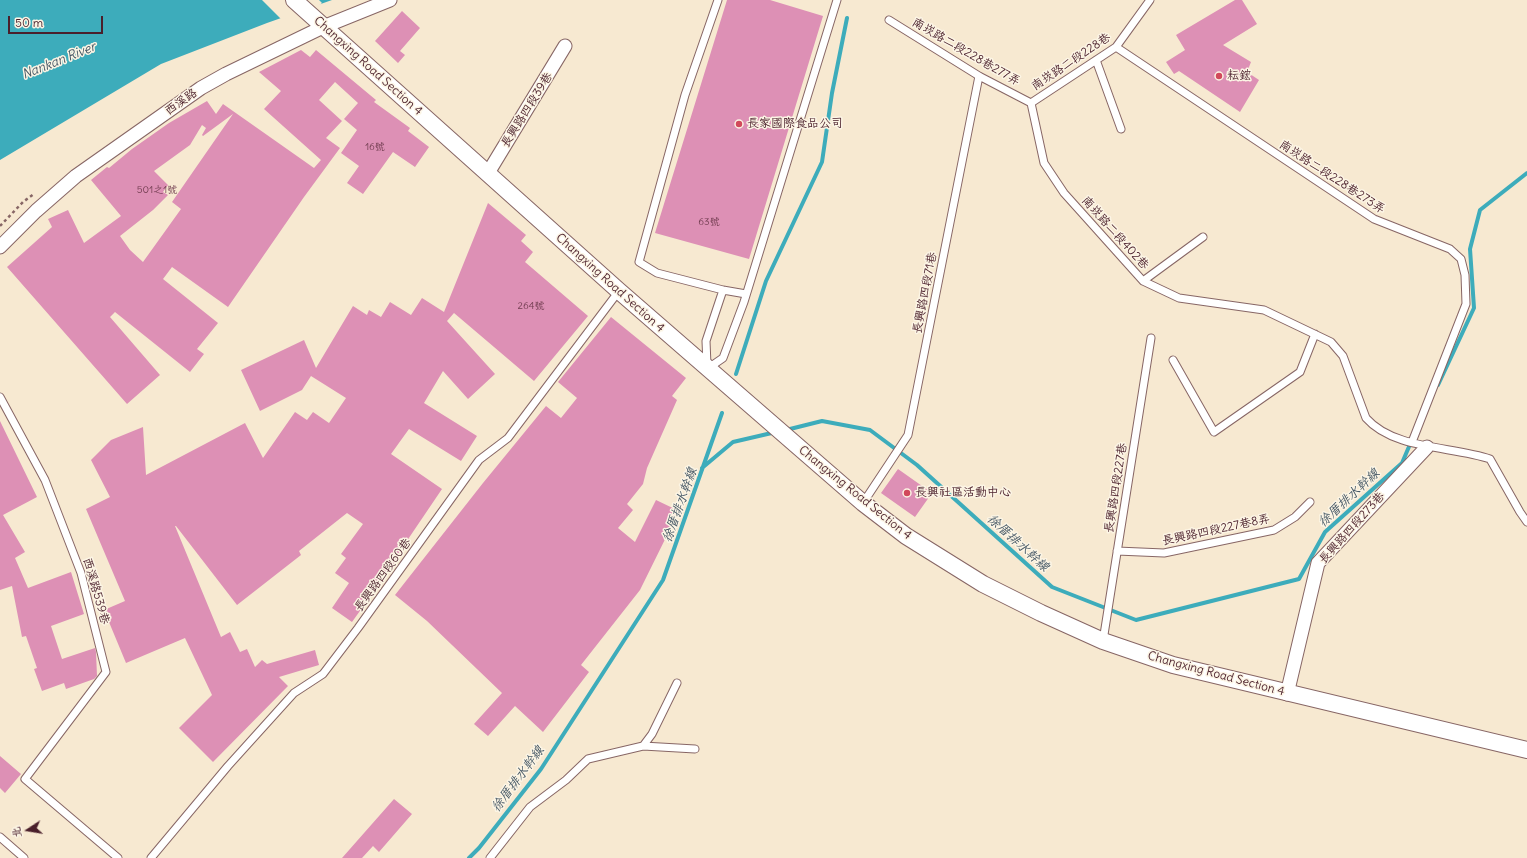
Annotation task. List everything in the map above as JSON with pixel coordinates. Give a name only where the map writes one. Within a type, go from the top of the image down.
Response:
[{"type":"street","name":"Changxing Road Section 4","points":[[294,0],[618,291],[863,503],[906,536],[983,584],[1041,613],[1103,641],[1173,665],[1287,694],[1527,750]]},
{"type":"street","name":"西溪路","points":[[0,247],[76,176],[186,98],[226,74],[323,27],[390,0]]},
{"type":"street","name":"長興路四段39巷","points":[[488,173],[565,46]]},
{"type":"street","name":"長興路四段273巷","points":[[1287,694],[1318,563],[1427,447]]},
{"type":"lane","points":[[718,0],[685,95],[639,262],[657,273],[723,290],[746,294]]},
{"type":"lane","points":[[707,369],[723,358],[746,294],[837,0]]},
{"type":"lane","name":"南崁路二段228巷","points":[[1031,103],[1116,47],[1150,0]]},
{"type":"lane","name":"南崁路二段228巷277弄","points":[[889,20],[980,76],[1031,103]]},
{"type":"lane","name":"南崁路二段228巷273弄","points":[[1116,47],[1374,219],[1450,249],[1461,259],[1465,275],[1466,304],[1412,442]]},
{"type":"lane","points":[[1096,60],[1121,129]]},
{"type":"lane","name":"長興路四段71巷","points":[[863,503],[908,436],[980,76]]},
{"type":"lane","name":"南崁路二段402巷","points":[[1031,103],[1044,163],[1064,192],[1143,281],[1179,298],[1264,310],[1331,342],[1343,356],[1366,418],[1372,425],[1388,434],[1427,447],[1475,454],[1490,459],[1527,522]]},
{"type":"lane","points":[[1143,281],[1203,237]]},
{"type":"lane","points":[[707,369],[706,341],[723,290]]},
{"type":"lane","name":"長興路四段60巷","points":[[151,858],[228,766],[294,693],[323,674],[479,460],[508,438],[618,291]]},
{"type":"lane","points":[[1173,360],[1214,432],[1300,372],[1315,334]]},
{"type":"lane","name":"長興路四段227巷","points":[[1103,641],[1151,338]]},
{"type":"lane","name":"西溪路539巷","points":[[0,397],[45,480],[81,573],[106,672],[25,779],[118,858]]},
{"type":"lane","name":"長興路四段227巷8弄","points":[[1117,551],[1164,554],[1274,530],[1295,517],[1310,502]]},
{"type":"lane","points":[[643,746],[652,734],[677,683]]},
{"type":"lane","points":[[490,858],[530,807],[566,780],[588,759],[643,746],[695,749]]},
{"type":"lane","points":[[0,837],[24,858]]},
{"type":"water","name":"Nankan River","points":[[0,0],[332,0],[267,23],[161,64],[0,160]]},
{"type":"pier","points":[[262,0],[319,0],[322,3],[317,7],[282,20]]},
{"type":"building","name":"長家國際食品公司","points":[[727,0],[770,0],[823,16],[749,259],[655,233]]},
{"type":"building","points":[[1235,0],[1242,0],[1257,24],[1223,45],[1251,62],[1247,72],[1259,80],[1240,112],[1179,71],[1174,74],[1166,62],[1185,50],[1176,35]]},
{"type":"building","points":[[402,11],[420,28],[400,51],[405,55],[398,63],[375,41]]},
{"type":"building","points":[[301,50],[310,57],[316,50],[376,100],[374,102],[410,128],[408,131],[429,147],[415,167],[393,152],[363,194],[347,183],[359,166],[341,153],[357,130],[344,119],[358,103],[335,82],[319,100],[342,121],[326,138],[340,148],[304,197],[228,307],[172,267],[163,279],[218,323],[197,349],[204,354],[190,372],[115,312],[110,317],[160,375],[127,404],[7,267],[52,227],[48,219],[68,210],[84,243],[121,216],[91,180],[169,123],[207,101],[216,114],[223,104],[314,168],[321,160],[264,109],[281,91],[259,72]],"holes":[[[233,114],[172,202],[181,209],[143,262],[130,250],[120,236],[153,210],[168,195],[163,192],[168,185],[154,171],[190,145],[202,125],[206,128],[202,135],[203,136]]]},
{"type":"building","points":[[488,203],[526,235],[521,241],[533,252],[525,262],[588,316],[534,381],[454,313],[447,321],[495,374],[468,399],[443,371],[424,403],[477,436],[461,461],[409,429],[391,454],[442,489],[398,554],[400,555],[352,622],[332,608],[349,583],[335,573],[346,558],[341,554],[363,524],[347,513],[299,551],[301,555],[237,605],[175,526],[221,637],[230,632],[240,652],[247,649],[255,667],[262,660],[267,664],[315,650],[319,665],[279,677],[288,686],[213,762],[179,728],[212,695],[185,638],[126,663],[104,610],[125,601],[86,509],[110,497],[91,460],[111,440],[143,427],[146,475],[245,423],[263,458],[295,412],[307,420],[313,412],[329,423],[346,398],[311,376],[302,390],[260,411],[241,370],[304,340],[316,368],[353,306],[367,315],[369,310],[381,317],[390,302],[411,315],[422,298],[444,312]]},
{"type":"building","points":[[611,317],[686,378],[672,396],[677,400],[647,468],[643,484],[627,504],[633,510],[618,528],[635,542],[656,500],[679,511],[640,590],[581,665],[589,672],[543,732],[515,706],[488,736],[474,724],[502,693],[427,621],[395,595],[546,406],[561,418],[577,398],[558,382]]},
{"type":"building","points":[[0,421],[37,497],[3,515],[25,552],[15,558],[28,588],[71,572],[84,614],[51,626],[62,659],[95,648],[96,652],[97,676],[94,679],[66,689],[64,683],[42,691],[34,669],[37,668],[26,636],[22,637],[12,586],[0,590]]},
{"type":"building","name":"長興社區活動中心","points":[[898,469],[932,493],[915,517],[881,493]]},
{"type":"building","points":[[0,756],[21,774],[5,793],[0,788]]},
{"type":"building","points":[[394,799],[412,814],[379,852],[373,846],[362,858],[342,858]]},
{"type":"waterway","points":[[736,374],[766,281],[822,162],[832,93],[847,18]]},
{"type":"waterway","name":"徐厝排水幹線","points":[[1438,385],[1474,308],[1470,249],[1480,210],[1527,173]]},
{"type":"waterway","name":"徐厝排水幹線","points":[[469,858],[479,848],[541,769],[663,580],[722,413]]},
{"type":"waterway","name":"徐厝排水幹線","points":[[786,430],[822,421],[870,430],[917,465],[1052,587],[1136,620],[1299,579],[1325,532],[1402,463],[1411,442]]},
{"type":"waterway","name":"徐厝排水幹線","points":[[702,468],[733,442],[776,432]]},
{"type":"place","name":"耘鋐","points":[[1219,76]]},
{"type":"place","name":"長家國際食品公司","points":[[739,124]]},
{"type":"place","name":"長興社區活動中心","points":[[907,493]]}]
